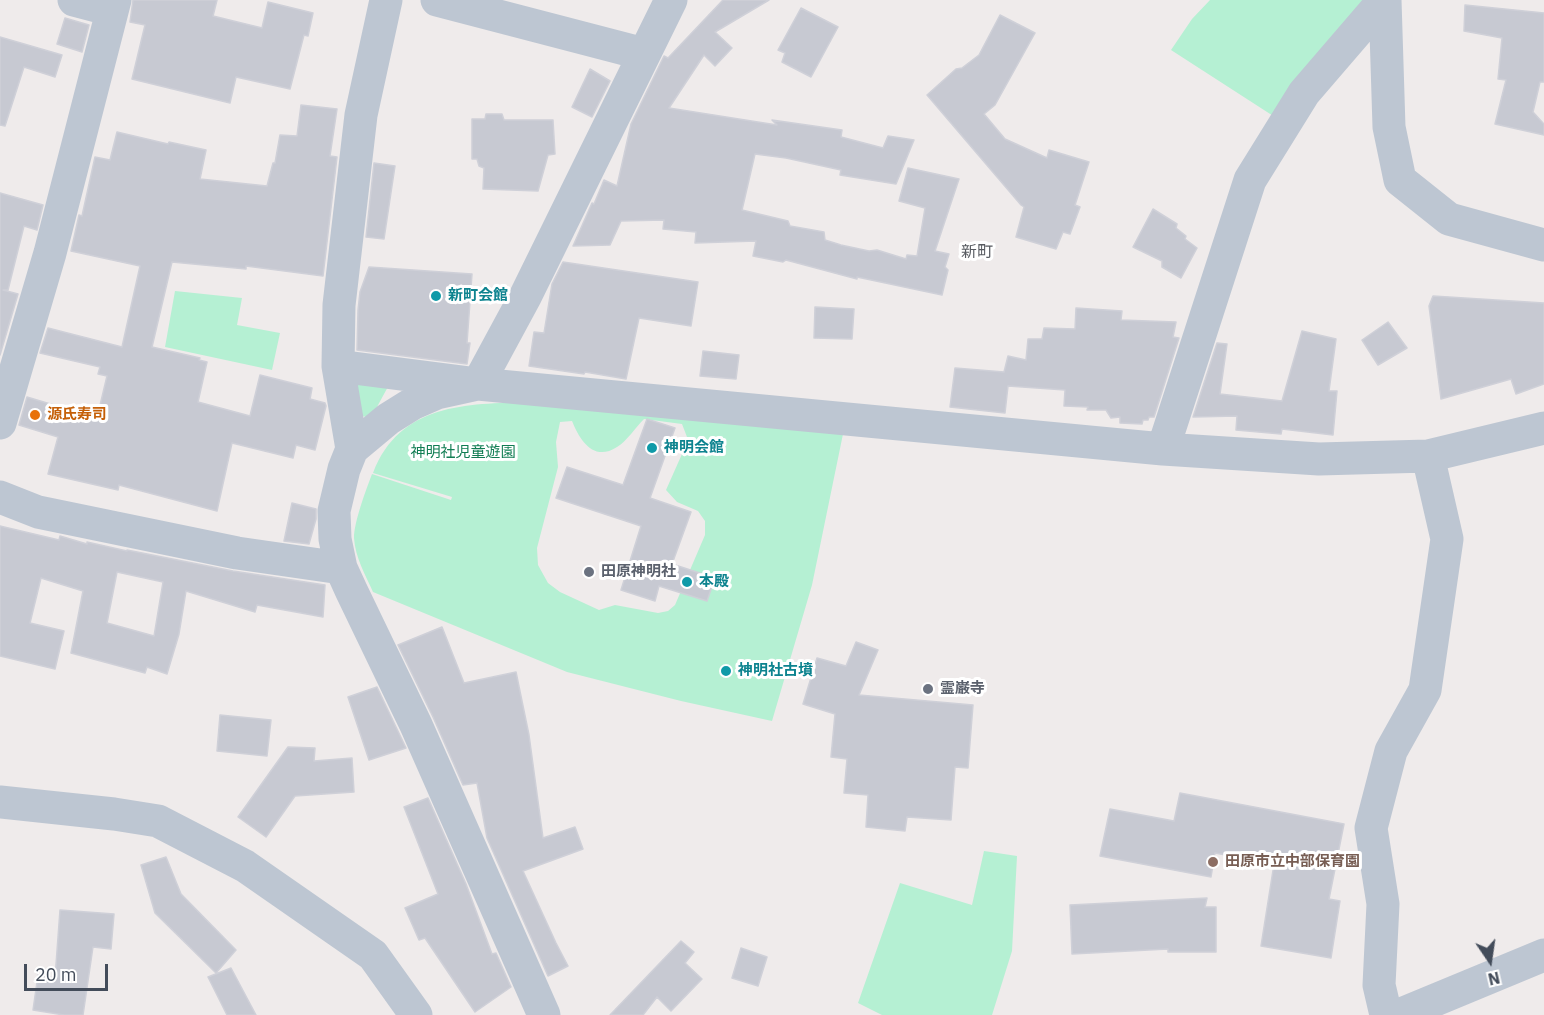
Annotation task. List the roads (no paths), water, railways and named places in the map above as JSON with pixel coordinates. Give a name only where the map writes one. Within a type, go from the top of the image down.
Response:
[{"type":"street","points":[[0,423],[50,253],[114,5],[74,0]]},
{"type":"street","points":[[352,449],[338,366],[339,305],[361,115],[386,0]]},
{"type":"street","points":[[437,0],[644,54]]},
{"type":"street","points":[[544,1015],[416,725],[341,568],[334,539],[334,511],[344,469],[352,449],[388,419],[412,404],[437,393],[478,384],[525,297],[671,0]]},
{"type":"street","points":[[1385,0],[1389,128],[1401,180],[1449,219],[1544,245]]},
{"type":"street","points":[[1163,450],[1250,180],[1304,93],[1385,0]]},
{"type":"street","points":[[338,366],[478,384],[1163,450],[1319,459],[1428,456],[1544,428]]},
{"type":"street","points":[[1386,1015],[1379,985],[1383,904],[1371,828],[1391,751],[1425,690],[1448,539],[1428,456]]},
{"type":"street","points":[[0,497],[38,512],[237,553],[341,568]]},
{"type":"street","points":[[0,802],[158,821],[245,866],[373,955],[416,1015]]},
{"type":"street","points":[[1399,1015],[1544,955]]},
{"type":"place","name":"新町会館","points":[[436,296]]},
{"type":"place","name":"源氏寿司","points":[[35,415]]},
{"type":"place","name":"神明会館","points":[[652,448]]},
{"type":"place","name":"田原神明社","points":[[589,572]]},
{"type":"place","name":"本殿","points":[[687,582]]},
{"type":"place","name":"神明社古墳","points":[[726,671]]},
{"type":"place","name":"霊巌寺","points":[[928,689]]},
{"type":"place","name":"田原市立中部保育園","points":[[1213,862]]},
{"type":"district","name":"新町","points":[[977,252]]},
{"type":"park label","name":"神明社児童遊園","points":[[463,453]]}]
